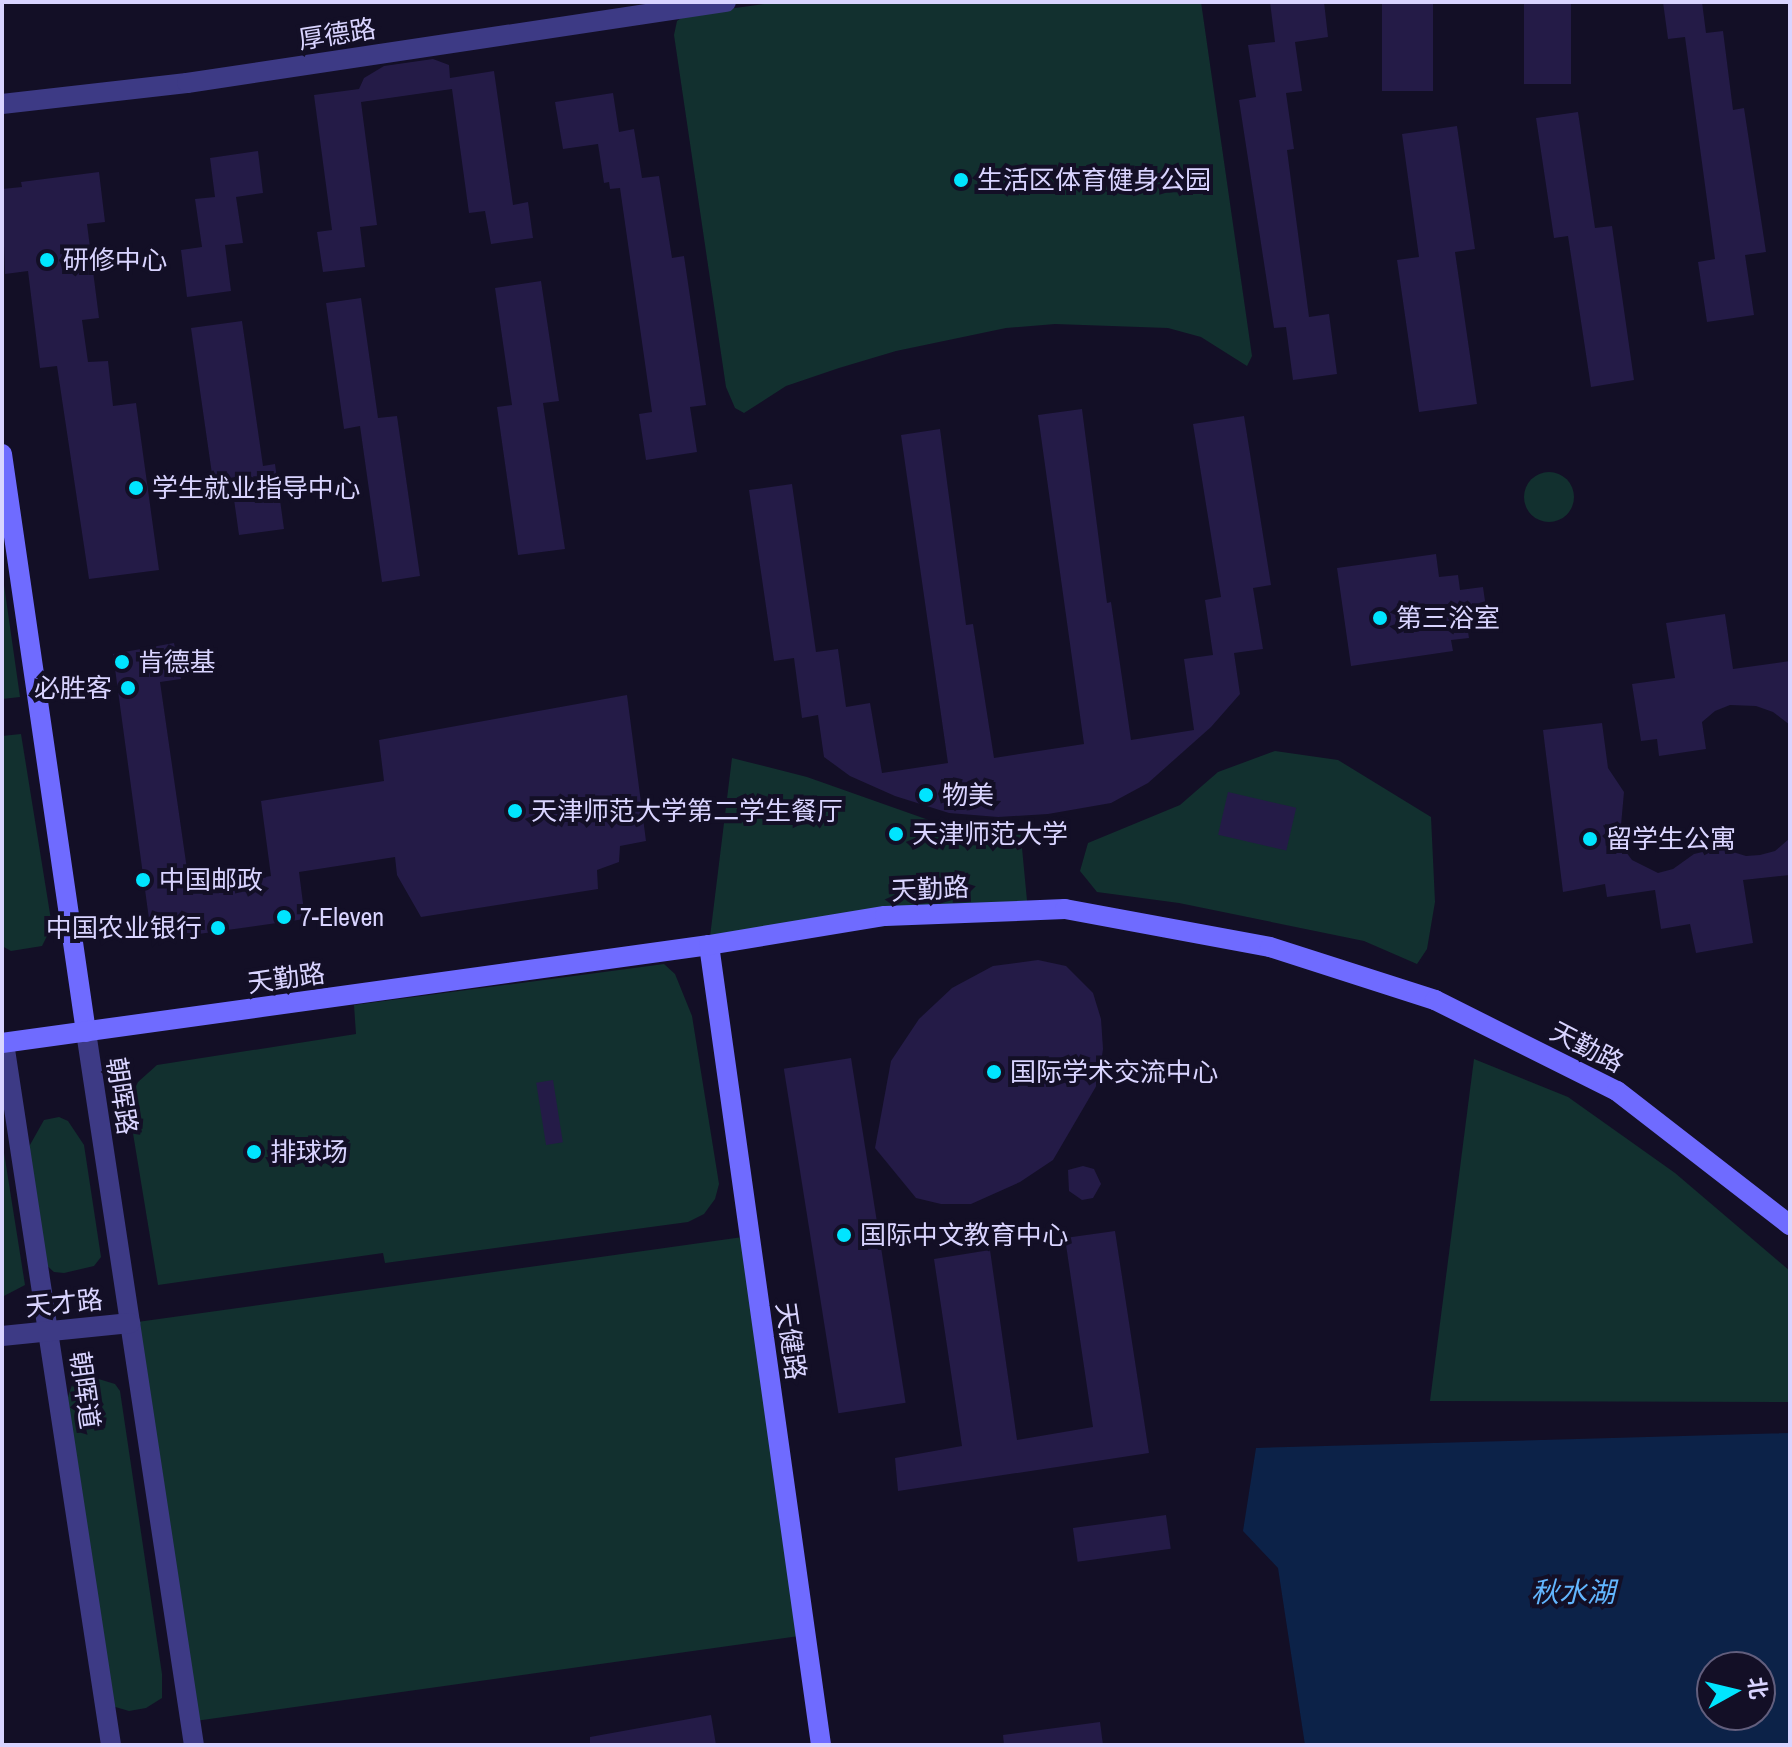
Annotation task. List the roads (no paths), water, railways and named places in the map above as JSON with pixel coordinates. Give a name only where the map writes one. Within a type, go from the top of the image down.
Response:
[{"type":"street","name":"厚德路","points":[[2,104],[187,83],[726,2]]},
{"type":"street","name":"朝晖路","points":[[2,454],[194,1745]]},
{"type":"street","name":"天勤路","points":[[3,1037],[86,1032],[709,945],[885,916],[1065,909],[1270,947],[1435,1000],[1617,1091],[1790,1225]]},
{"type":"street","name":"天健路","points":[[709,945],[821,1745]]},
{"type":"street","name":"朝晖道","points":[[3,1037],[50,1328],[111,1745]]},
{"type":"street","name":"天才路","points":[[2,1336],[50,1328],[130,1323]]},
{"type":"water","name":"秋水湖","points":[[1790,1433],[1790,1745],[1305,1745],[1278,1568],[1243,1531],[1256,1448]]},
{"type":"place","name":"生活区体育健身公园","points":[[961,180]]},
{"type":"place","name":"研修中心","points":[[47,260]]},
{"type":"place","name":"学生就业指导中心","points":[[136,488]]},
{"type":"place","name":"第三浴室","points":[[1380,618]]},
{"type":"place","name":"肯德基","points":[[122,662]]},
{"type":"place","name":"必胜客","points":[[128,688]]},
{"type":"place","name":"物美","points":[[926,795]]},
{"type":"place","name":"天津师范大学第二学生餐厅","points":[[515,811]]},
{"type":"place","name":"天津师范大学","points":[[896,834]]},
{"type":"place","name":"留学生公寓","points":[[1590,839]]},
{"type":"place","name":"中国邮政","points":[[143,880]]},
{"type":"place","name":"7-Eleven","points":[[284,917]]},
{"type":"place","name":"中国农业银行","points":[[218,928]]},
{"type":"place","name":"国际学术交流中心","points":[[994,1072]]},
{"type":"place","name":"排球场","points":[[254,1152]]},
{"type":"place","name":"国际中文教育中心","points":[[844,1235]]}]
